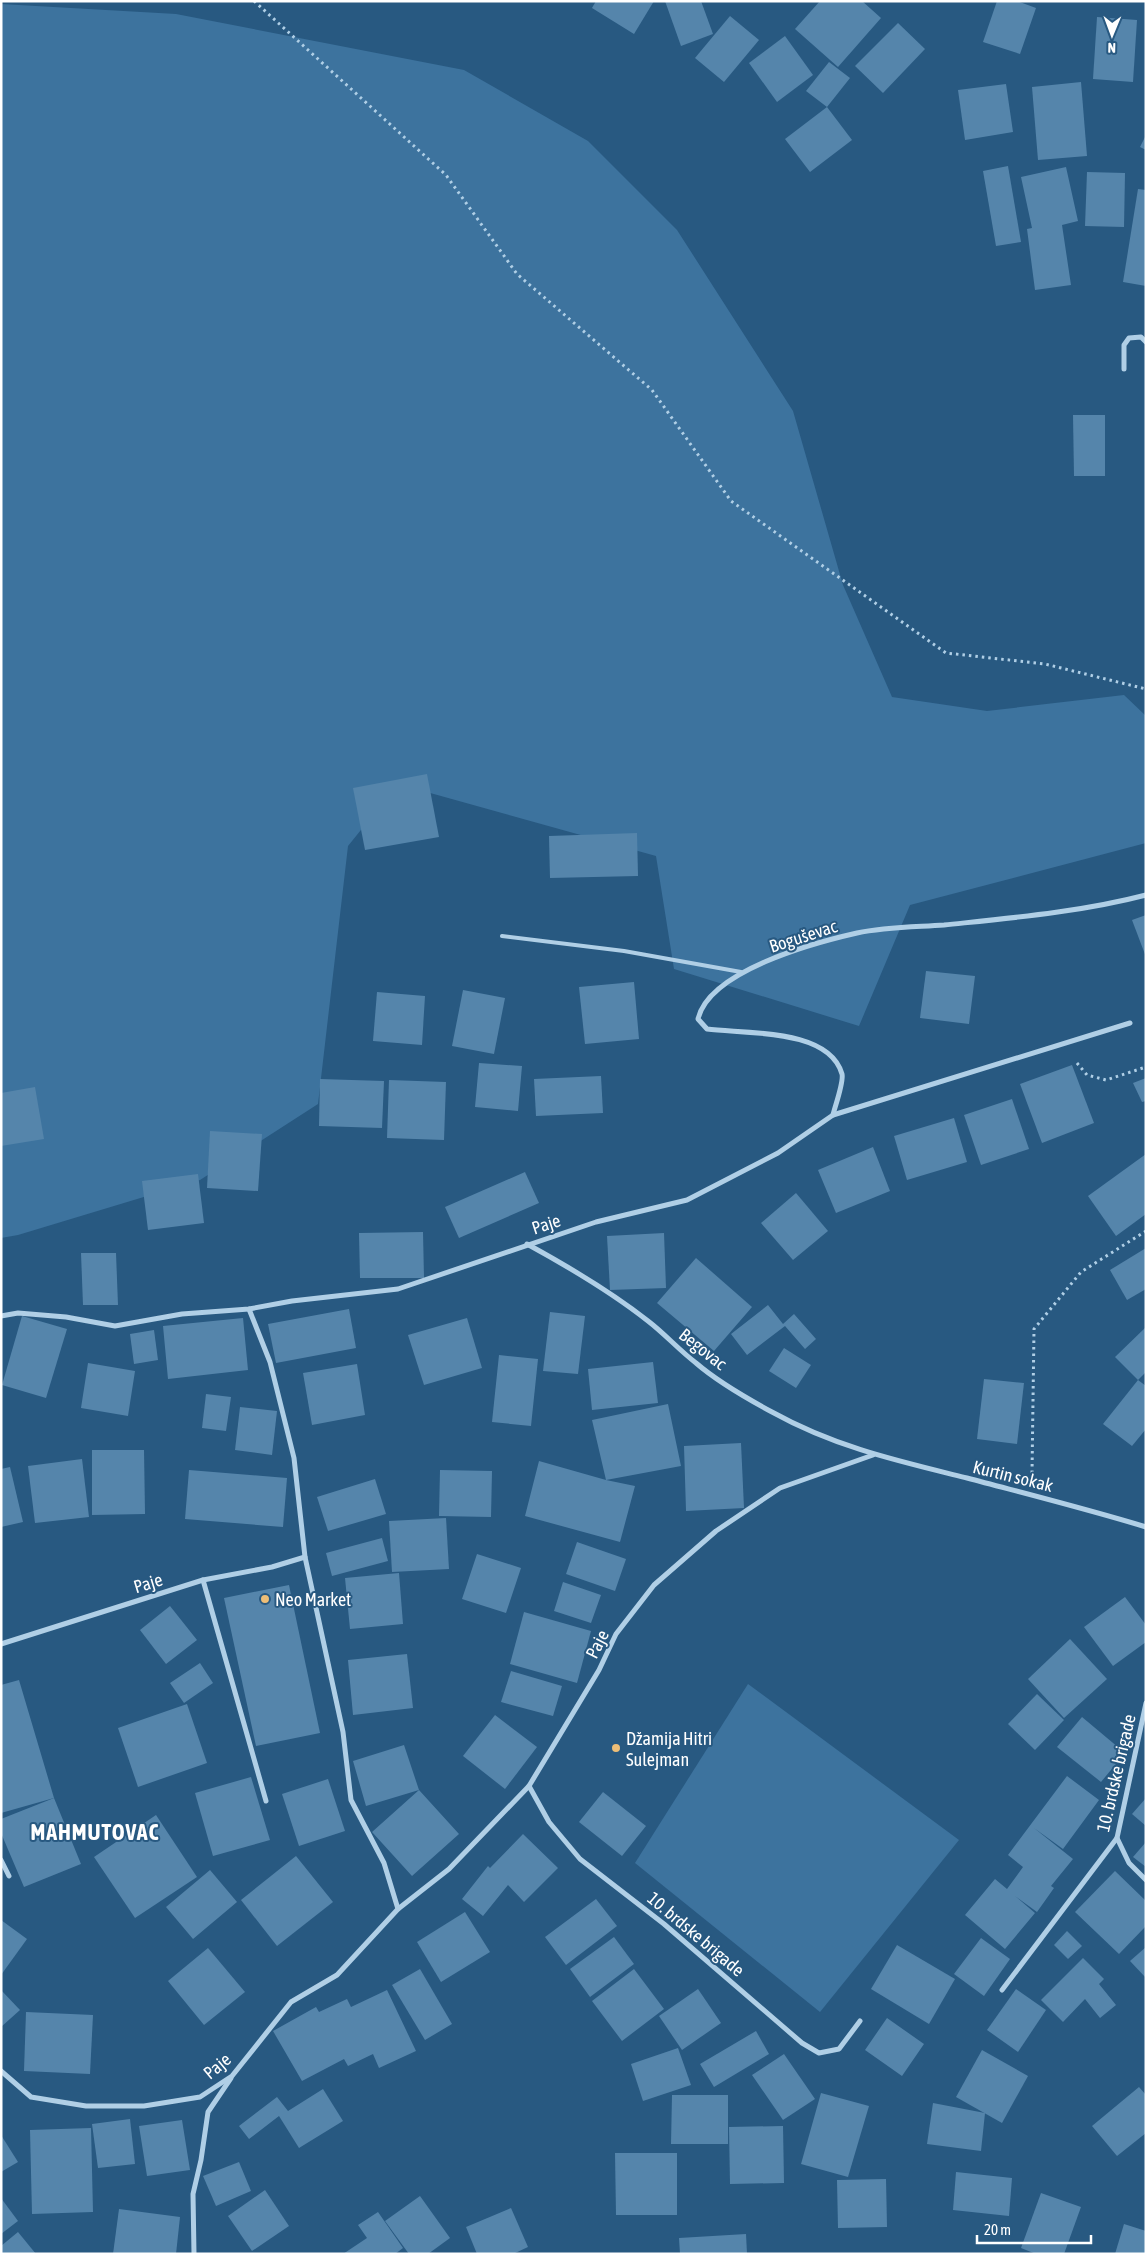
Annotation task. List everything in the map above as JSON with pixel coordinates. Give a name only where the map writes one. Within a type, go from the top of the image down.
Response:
[{"type":"street","points":[[1124,369],[1124,345],[1129,338],[1141,337],[1146,342]]},
{"type":"street","name":"Boguševac","points":[[833,1115],[842,1076],[834,1057],[820,1046],[792,1038],[707,1028],[698,1019],[701,1006],[712,993],[742,972],[798,949],[859,933],[1043,913],[1146,895]]},
{"type":"street","name":"Paje","points":[[1,1316],[18,1313],[66,1317],[115,1326],[182,1314],[249,1309],[292,1301],[398,1289],[596,1222],[687,1200],[778,1153],[833,1115],[1130,1023]]},
{"type":"street","name":"Begovac","points":[[527,1244],[580,1273],[649,1321],[696,1364],[762,1407],[825,1438],[873,1454]]},
{"type":"street","points":[[249,1309],[270,1362],[294,1458],[305,1557],[343,1732],[351,1800],[384,1863],[398,1909]]},
{"type":"street","name":"Paje","points":[[1,2071],[31,2098],[86,2106],[144,2106],[200,2097],[232,2076],[291,2002],[337,1976],[398,1909],[449,1869],[529,1786],[599,1670],[616,1634],[654,1585],[716,1531],[780,1488],[873,1454]]},
{"type":"street","name":"Kurtin sokak","points":[[873,1454],[1077,1506],[1146,1527]]},
{"type":"street","name":"Paje","points":[[1,1644],[203,1580],[272,1567],[305,1557]]},
{"type":"street","points":[[203,1580],[266,1801]]},
{"type":"street","name":"10. brdske brigade","points":[[1002,1990],[1117,1838],[1146,1703]]},
{"type":"street","name":"10. brdske brigade","points":[[529,1786],[549,1822],[580,1859],[664,1924],[802,2044],[819,2053],[839,2049],[860,2020]]},
{"type":"street","points":[[1117,1838],[1129,1863],[1146,1880]]},
{"type":"street","points":[[1,1860],[9,1876]]},
{"type":"street","points":[[194,2254],[193,2194],[201,2160],[208,2112],[232,2076]]},
{"type":"lane","points":[[502,936],[624,951],[742,972]]},
{"type":"path","points":[[254,1],[446,175],[517,274],[652,390],[731,501],[946,653],[1045,664],[1146,689]]},
{"type":"path","points":[[1062,1045],[1087,1075],[1106,1080],[1146,1067]]},
{"type":"path","points":[[1032,1448],[1034,1329],[1081,1272],[1146,1231]]},
{"type":"shaded area","points":[[1,4],[176,14],[464,70],[588,141],[677,230],[793,411],[843,585],[892,697],[987,711],[1124,695],[1146,716],[1146,843],[910,905],[859,1026],[674,969],[656,856],[398,784],[348,846],[318,1104],[200,1180],[18,1235],[1,1238]]},
{"type":"shaded area","points":[[748,1684],[959,1840],[820,2012],[635,1863]]},
{"type":"building","points":[[596,1],[654,1],[634,34],[592,8]]},
{"type":"building","points":[[665,1],[701,1],[713,34],[681,46]]},
{"type":"building","points":[[820,1],[862,1],[881,18],[838,67],[795,29]]},
{"type":"building","points":[[997,1],[1017,1],[1036,8],[1020,54],[983,42]]},
{"type":"building","points":[[730,16],[759,40],[724,82],[695,58]]},
{"type":"building","points":[[1097,17],[1137,20],[1133,82],[1093,79]]},
{"type":"building","points":[[898,23],[925,49],[883,93],[855,66]]},
{"type":"building","points":[[785,36],[813,75],[777,102],[749,63]]},
{"type":"building","points":[[829,62],[850,78],[827,107],[806,91]]},
{"type":"building","points":[[1081,82],[1087,156],[1038,160],[1032,87]]},
{"type":"building","points":[[1006,84],[1013,132],[965,140],[958,90]]},
{"type":"building","points":[[827,107],[852,140],[810,172],[785,139]]},
{"type":"building","points":[[1146,135],[1146,150],[1140,147]]},
{"type":"building","points":[[1008,166],[1021,242],[996,246],[983,171]]},
{"type":"building","points":[[1066,167],[1078,221],[1062,225],[1071,285],[1035,290],[1027,229],[1032,228],[1021,177]]},
{"type":"building","points":[[1087,172],[1125,173],[1124,227],[1085,226]]},
{"type":"building","points":[[1138,189],[1146,190],[1146,286],[1123,282]]},
{"type":"building","points":[[1073,415],[1105,415],[1105,476],[1074,476]]},
{"type":"building","points":[[427,774],[439,837],[365,850],[353,788]]},
{"type":"building","points":[[637,833],[638,876],[550,878],[549,836]]},
{"type":"building","points":[[1146,915],[1146,957],[1132,920]]},
{"type":"building","points":[[926,971],[975,976],[969,1024],[920,1018]]},
{"type":"building","points":[[634,982],[639,1039],[585,1044],[579,987]]},
{"type":"building","points":[[463,990],[505,998],[494,1054],[452,1046]]},
{"type":"building","points":[[377,992],[425,996],[422,1045],[373,1041]]},
{"type":"building","points":[[479,1063],[522,1066],[518,1111],[475,1107]]},
{"type":"building","points":[[1072,1065],[1094,1123],[1042,1143],[1020,1084]]},
{"type":"building","points":[[601,1076],[603,1113],[536,1116],[534,1079]]},
{"type":"building","points":[[1146,1078],[1146,1101],[1142,1102],[1133,1083]]},
{"type":"building","points":[[320,1079],[384,1081],[382,1128],[319,1126]]},
{"type":"building","points":[[389,1080],[446,1082],[444,1140],[387,1138]]},
{"type":"building","points":[[35,1087],[44,1139],[1,1146],[1,1093]]},
{"type":"building","points":[[1012,1099],[1029,1149],[981,1165],[964,1115]]},
{"type":"building","points":[[954,1118],[967,1162],[907,1180],[894,1136]]},
{"type":"building","points":[[210,1131],[262,1134],[258,1191],[207,1188]]},
{"type":"building","points":[[873,1147],[890,1191],[836,1213],[818,1170]]},
{"type":"building","points":[[1146,1154],[1146,1214],[1116,1236],[1088,1196]]},
{"type":"building","points":[[525,1172],[539,1203],[459,1238],[445,1207]]},
{"type":"building","points":[[198,1174],[204,1223],[148,1230],[142,1181]]},
{"type":"building","points":[[796,1193],[828,1231],[793,1260],[761,1223]]},
{"type":"building","points":[[423,1232],[424,1278],[360,1278],[359,1233]]},
{"type":"building","points":[[664,1233],[666,1288],[610,1290],[607,1236]]},
{"type":"building","points":[[1146,1248],[1146,1289],[1127,1300],[1110,1270]]},
{"type":"building","points":[[81,1253],[116,1253],[118,1305],[83,1305]]},
{"type":"building","points":[[696,1258],[752,1307],[714,1351],[657,1303]]},
{"type":"building","points":[[768,1305],[783,1324],[794,1314],[816,1339],[805,1349],[785,1326],[747,1355],[731,1334]]},
{"type":"building","points":[[349,1309],[356,1348],[276,1363],[268,1324]]},
{"type":"building","points":[[550,1312],[585,1316],[578,1374],[543,1371]]},
{"type":"building","points":[[22,1316],[67,1329],[46,1398],[2,1385]]},
{"type":"building","points":[[243,1318],[248,1370],[168,1379],[163,1326]]},
{"type":"building","points":[[467,1318],[482,1368],[424,1385],[408,1335]]},
{"type":"building","points":[[1146,1327],[1146,1372],[1138,1380],[1115,1357]]},
{"type":"building","points":[[154,1330],[158,1360],[134,1364],[130,1334]]},
{"type":"building","points":[[784,1348],[811,1365],[796,1388],[769,1371]]},
{"type":"building","points":[[499,1355],[538,1359],[531,1426],[492,1422]]},
{"type":"building","points":[[653,1362],[658,1403],[592,1410],[588,1369]]},
{"type":"building","points":[[88,1363],[135,1371],[128,1416],[81,1408]]},
{"type":"building","points":[[357,1364],[365,1415],[312,1425],[303,1373]]},
{"type":"building","points":[[984,1379],[1024,1383],[1017,1444],[977,1439]]},
{"type":"building","points":[[1138,1380],[1146,1386],[1146,1429],[1132,1446],[1103,1424]]},
{"type":"building","points":[[206,1394],[231,1397],[226,1431],[202,1428]]},
{"type":"building","points":[[668,1404],[681,1466],[606,1480],[592,1420]]},
{"type":"building","points":[[240,1407],[277,1411],[272,1455],[235,1450]]},
{"type":"building","points":[[741,1443],[744,1508],[686,1511],[684,1446]]},
{"type":"building","points":[[92,1450],[144,1450],[145,1514],[92,1515]]},
{"type":"building","points":[[82,1459],[89,1517],[35,1523],[28,1466]]},
{"type":"building","points":[[539,1461],[606,1480],[635,1486],[620,1542],[525,1516]]},
{"type":"building","points":[[10,1467],[23,1522],[1,1527],[1,1469]]},
{"type":"building","points":[[189,1470],[287,1478],[283,1527],[185,1519]]},
{"type":"building","points":[[440,1470],[492,1471],[491,1517],[439,1516]]},
{"type":"building","points":[[375,1479],[386,1514],[328,1531],[317,1497]]},
{"type":"building","points":[[446,1518],[449,1569],[392,1572],[389,1521]]},
{"type":"building","points":[[382,1538],[388,1561],[332,1576],[326,1553]]},
{"type":"building","points":[[577,1542],[626,1559],[615,1591],[566,1574]]},
{"type":"building","points":[[477,1554],[521,1568],[506,1613],[462,1599]]},
{"type":"building","points":[[399,1573],[403,1624],[350,1629],[345,1578]]},
{"type":"building","points":[[563,1582],[601,1595],[591,1623],[554,1611]]},
{"type":"building","points":[[289,1585],[320,1733],[256,1746],[224,1598]]},
{"type":"building","points":[[1125,1597],[1146,1625],[1146,1642],[1113,1666],[1084,1627]]},
{"type":"building","points":[[170,1606],[197,1640],[166,1664],[140,1630]]},
{"type":"building","points":[[524,1612],[591,1631],[577,1683],[510,1664]]},
{"type":"building","points":[[1070,1639],[1107,1679],[1064,1718],[1028,1679]]},
{"type":"building","points":[[407,1654],[413,1708],[353,1715],[348,1660]]},
{"type":"building","points":[[200,1663],[213,1683],[184,1703],[170,1683]]},
{"type":"building","points":[[511,1671],[562,1686],[553,1716],[501,1702]]},
{"type":"building","points":[[19,1680],[54,1798],[1,1813],[1,1685]]},
{"type":"building","points":[[1037,1694],[1064,1720],[1035,1750],[1008,1724]]},
{"type":"building","points":[[187,1704],[207,1763],[138,1787],[118,1728]]},
{"type":"building","points":[[495,1715],[537,1747],[505,1789],[463,1756]]},
{"type":"building","points":[[1082,1717],[1125,1753],[1101,1782],[1057,1747]]},
{"type":"building","points":[[404,1745],[419,1790],[366,1806],[353,1761]]},
{"type":"building","points":[[1067,1776],[1099,1800],[1063,1849],[1034,1828],[1073,1859],[1051,1886],[1054,1888],[1037,1912],[1015,1896],[1035,1913],[1005,1949],[965,1915],[995,1879],[1007,1889],[1023,1867],[1008,1855]]},
{"type":"building","points":[[251,1777],[270,1840],[213,1856],[195,1793]]},
{"type":"building","points":[[328,1779],[345,1831],[299,1846],[282,1794]]},
{"type":"building","points":[[419,1790],[459,1834],[412,1876],[372,1832]]},
{"type":"building","points":[[603,1792],[646,1826],[622,1856],[579,1822]]},
{"type":"building","points":[[54,1798],[81,1864],[24,1887],[1,1833],[1,1819]]},
{"type":"building","points":[[1146,1798],[1146,1826],[1132,1814]]},
{"type":"building","points":[[156,1815],[197,1877],[135,1918],[94,1857]]},
{"type":"building","points":[[523,1834],[558,1868],[524,1902],[508,1885],[483,1916],[462,1899],[488,1866],[490,1868]]},
{"type":"building","points":[[1146,1842],[1146,1867],[1133,1857]]},
{"type":"building","points":[[296,1856],[333,1902],[277,1946],[241,1900]]},
{"type":"building","points":[[210,1870],[237,1902],[193,1939],[166,1907]]},
{"type":"building","points":[[1115,1871],[1146,1901],[1146,1926],[1119,1954],[1075,1912]]},
{"type":"building","points":[[596,1899],[617,1926],[566,1965],[545,1937]]},
{"type":"building","points":[[465,1912],[490,1952],[441,1982],[417,1942]]},
{"type":"building","points":[[1,1920],[27,1939],[1,1975]]},
{"type":"building","points":[[1067,1931],[1082,1946],[1068,1959],[1054,1945]]},
{"type":"building","points":[[614,1937],[634,1964],[590,1997],[570,1969]]},
{"type":"building","points":[[981,1938],[1010,1959],[984,1996],[954,1974]]},
{"type":"building","points":[[897,1945],[955,1979],[929,2024],[871,1989]]},
{"type":"building","points":[[1146,1947],[1146,1978],[1130,1961]]},
{"type":"building","points":[[208,1948],[245,1992],[204,2025],[168,1981]]},
{"type":"building","points":[[1083,1958],[1104,1979],[1099,1984],[1116,2005],[1100,2018],[1085,1999],[1063,2022],[1041,2000]]},
{"type":"building","points":[[420,1969],[452,2024],[425,2040],[392,1985]]},
{"type":"building","points":[[634,1969],[664,2009],[622,2041],[592,2001]]},
{"type":"building","points":[[698,1989],[721,2023],[682,2050],[659,2016]]},
{"type":"building","points":[[1016,1989],[1046,2010],[1018,2052],[987,2030]]},
{"type":"building","points":[[1,1990],[20,2010],[1,2027]]},
{"type":"building","points":[[387,1990],[416,2051],[379,2068],[373,2054],[348,2066],[344,2059],[302,2081],[273,2031],[316,2007],[319,2012],[347,1999],[351,2007]]},
{"type":"building","points":[[26,2012],[93,2015],[90,2074],[24,2071]]},
{"type":"building","points":[[887,2018],[924,2044],[902,2076],[865,2050]]},
{"type":"building","points":[[756,2031],[769,2054],[714,2087],[700,2064]]},
{"type":"building","points":[[678,2048],[691,2085],[643,2101],[631,2064]]},
{"type":"building","points":[[982,2050],[1028,2076],[1002,2123],[956,2097]]},
{"type":"building","points":[[784,2054],[815,2099],[783,2120],[752,2075]]},
{"type":"building","points":[[1139,2087],[1146,2095],[1146,2133],[1117,2156],[1092,2126]]},
{"type":"building","points":[[323,2089],[343,2121],[299,2148],[279,2116],[249,2139],[239,2126],[277,2097],[288,2111]]},
{"type":"building","points":[[821,2093],[869,2106],[848,2177],[801,2164]]},
{"type":"building","points":[[672,2095],[728,2095],[728,2144],[671,2144]]},
{"type":"building","points":[[933,2103],[985,2113],[981,2151],[927,2144]]},
{"type":"building","points":[[130,2119],[135,2164],[98,2168],[92,2124]]},
{"type":"building","points":[[182,2120],[190,2170],[147,2176],[139,2126]]},
{"type":"building","points":[[783,2126],[784,2183],[730,2184],[729,2127]]},
{"type":"building","points":[[91,2128],[93,2212],[32,2214],[30,2130]]},
{"type":"building","points":[[1,2135],[18,2162],[1,2172]]},
{"type":"building","points":[[615,2153],[677,2153],[677,2215],[616,2215]]},
{"type":"building","points":[[239,2162],[251,2191],[216,2206],[203,2176]]},
{"type":"building","points":[[956,2172],[1012,2178],[1009,2216],[953,2210]]},
{"type":"building","points":[[886,2179],[887,2227],[838,2228],[837,2180]]},
{"type":"building","points":[[265,2190],[289,2226],[252,2251],[228,2216]]},
{"type":"building","points":[[1041,2193],[1081,2207],[1064,2254],[1036,2254],[1021,2248]]},
{"type":"building","points":[[420,2196],[450,2238],[428,2254],[409,2254],[385,2221]]},
{"type":"building","points":[[1,2198],[18,2221],[1,2234]]},
{"type":"building","points":[[511,2208],[528,2247],[513,2254],[477,2254],[466,2227]]},
{"type":"building","points":[[119,2209],[180,2217],[176,2254],[113,2254]]},
{"type":"building","points":[[378,2212],[403,2248],[395,2254],[343,2254],[367,2238],[358,2225]]},
{"type":"building","points":[[1124,2224],[1146,2231],[1146,2254],[1115,2254]]},
{"type":"building","points":[[18,2232],[36,2254],[1,2254],[1,2246]]},
{"type":"building","points":[[746,2234],[747,2254],[680,2254],[679,2238]]},
{"type":"place","name":"Neo Market","points":[[265,1599]]},
{"type":"place","name":"Džamija Hitri Sulejman","points":[[616,1748]]},
{"type":"district","name":"MAHMUTOVAC","points":[[95,1832]]}]
